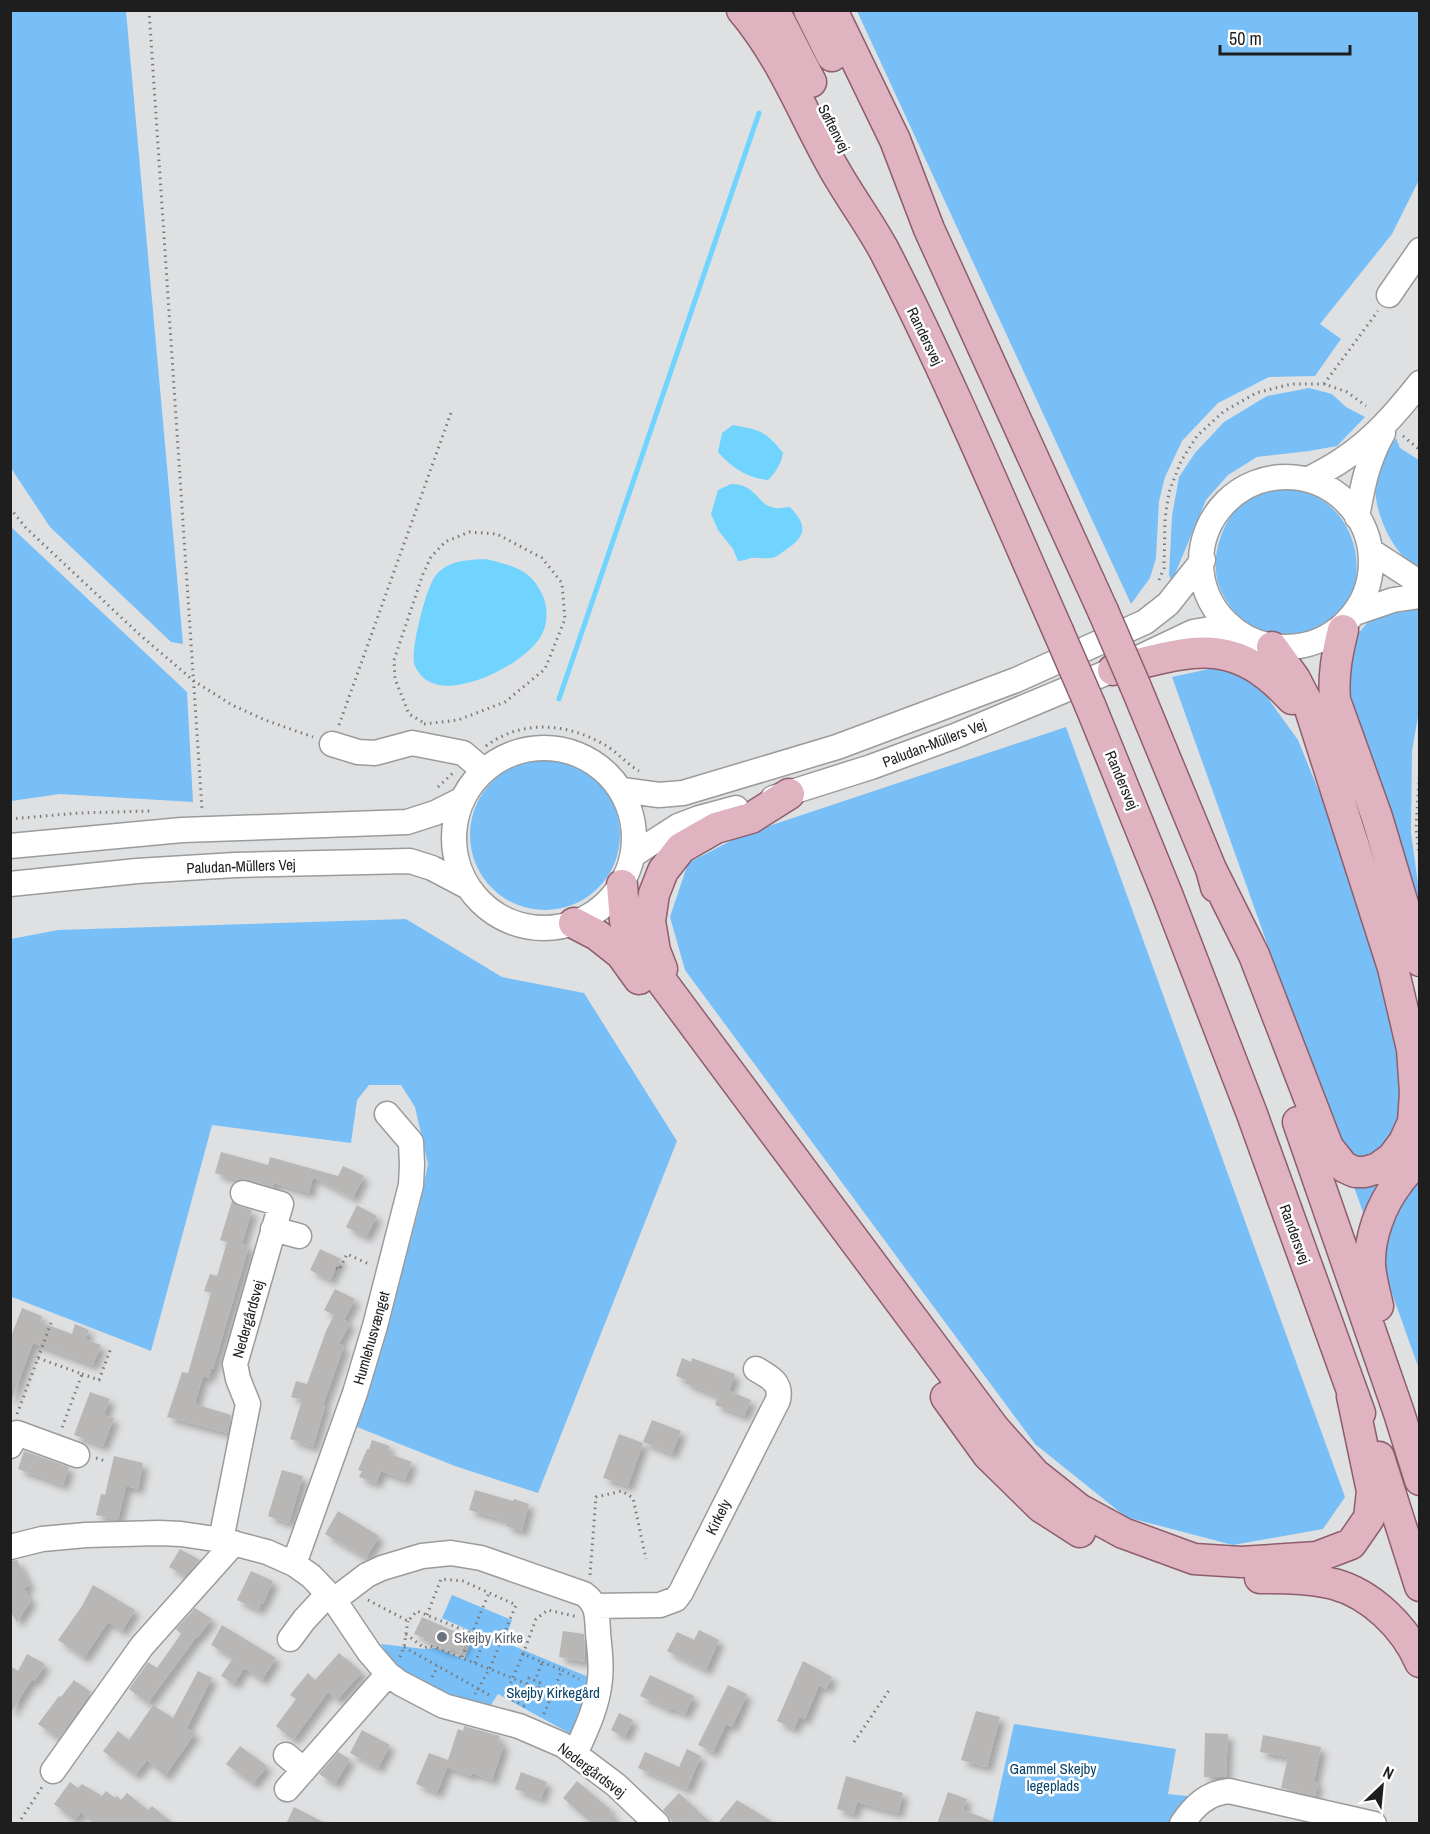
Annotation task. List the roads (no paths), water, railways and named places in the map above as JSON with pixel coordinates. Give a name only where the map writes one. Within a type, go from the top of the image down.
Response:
[{"type":"main road","name":"Randersvej","points":[[742,10],[784,70],[832,166],[884,250],[949,386],[1090,705],[1167,894],[1252,1114],[1352,1396],[1383,1466],[1419,1586]]},
{"type":"main road","name":"Søftenvej","points":[[774,10],[849,158],[884,250]]},
{"type":"main road","name":"Søftenvej","points":[[809,10],[880,149],[929,229]]},
{"type":"main road","points":[[832,10],[895,140],[929,229],[1103,611],[1124,677],[1211,869],[1254,955],[1328,1147],[1344,1167],[1355,1172],[1365,1172],[1378,1168],[1392,1158],[1404,1142],[1413,1122],[1415,1093],[1413,1049],[1393,968],[1309,706],[1295,679],[1272,647]]},
{"type":"main road","points":[[1349,622],[1335,662],[1333,681],[1335,700],[1377,817],[1419,961]]},
{"type":"main road","points":[[1124,677],[1185,653],[1217,652],[1238,658],[1257,667],[1294,701],[1323,751]]},
{"type":"main road","points":[[672,994],[655,951],[650,921],[654,894],[663,871],[681,848],[716,828],[751,818],[789,794]]},
{"type":"main road","points":[[1211,869],[1237,961],[1320,1184],[1399,1413],[1418,1476]]},
{"type":"main road","points":[[622,885],[625,921],[637,948],[994,1428],[1035,1474],[1079,1509],[1123,1533],[1194,1559],[1241,1562],[1317,1557],[1351,1544],[1369,1518],[1372,1491],[1352,1396]]},
{"type":"main road","points":[[574,924],[597,935],[621,954],[988,1455],[1041,1507],[1092,1540],[1148,1564],[1207,1578],[1297,1579],[1335,1585],[1366,1598],[1393,1621],[1414,1649],[1419,1662]]},
{"type":"main road","points":[[1418,1476],[1412,1409],[1379,1310],[1370,1264],[1377,1222],[1398,1183],[1419,1158]]},
{"type":"street","points":[[1389,295],[1419,250]]},
{"type":"street","points":[[1357,517],[1372,453],[1397,427],[1419,383]]},
{"type":"street","points":[[1308,479],[1397,427]]},
{"type":"street","points":[[1349,622],[1367,589],[1371,551],[1365,530],[1357,517],[1335,493],[1308,479],[1277,476],[1250,483],[1230,496],[1212,517],[1205,537],[1203,560],[1206,586],[1213,605],[1233,629],[1250,639],[1272,647],[1298,649],[1322,643],[1349,622],[1393,600],[1419,596]]},
{"type":"street","points":[[1371,551],[1419,583]]},
{"type":"street","name":"Paludan-Müllers Vej","points":[[622,790],[659,795],[683,793],[837,747],[1016,680],[1145,622],[1168,604],[1203,560]]},
{"type":"street","name":"Paludan-Müllers Vej","points":[[633,855],[678,826],[699,818],[789,794],[1124,677],[1193,632],[1233,629]]},
{"type":"street","points":[[332,744],[358,752],[375,753],[418,733],[462,753],[476,764]]},
{"type":"street","points":[[530,748],[557,748],[582,756],[605,770],[622,790],[631,810],[635,831],[633,855],[622,885],[593,915],[574,924],[549,928],[523,926],[499,916],[478,900],[468,887],[455,853],[454,826],[461,800],[471,784],[476,764],[530,748]]},
{"type":"street","points":[[10,846],[182,830],[407,822],[435,813],[461,800]]},
{"type":"street","name":"Paludan-Müllers Vej","points":[[10,884],[137,871],[203,867],[410,861],[432,868],[468,887]]},
{"type":"street","name":"Humlehusvænget","points":[[294,1564],[354,1393],[389,1274],[411,1185],[411,1142],[387,1114]]},
{"type":"street","name":"Nedergårdsvej","points":[[228,1542],[248,1404],[235,1364],[281,1204],[243,1193]]},
{"type":"street","points":[[273,1229],[299,1236]]},
{"type":"street","name":"Kirkely","points":[[290,1639],[304,1620],[331,1597],[382,1568],[422,1556],[451,1553],[481,1558],[584,1594],[594,1608],[660,1605],[676,1599],[778,1400],[780,1392],[778,1385],[756,1369]]},
{"type":"street","points":[[14,1439],[66,1451]]},
{"type":"street","name":"Nedergårdsvej","points":[[10,1547],[42,1539],[86,1535],[180,1534],[228,1542],[267,1552],[294,1564],[311,1576],[331,1597],[369,1653],[393,1667],[400,1683],[444,1706],[519,1726],[563,1745],[616,1785],[657,1824]]},
{"type":"street","points":[[53,1771],[142,1646],[228,1542]]},
{"type":"street","points":[[575,1754],[589,1725],[598,1693],[600,1670],[594,1608]]},
{"type":"street","points":[[287,1789],[295,1762],[393,1667]]},
{"type":"street","points":[[1182,1824],[1198,1804],[1208,1797],[1229,1791],[1374,1824]]},
{"type":"waterway","points":[[559,699],[759,113]]},
{"type":"place","name":"Skejby Kirke","points":[[442,1637]]},
{"type":"park label","name":"Skejby Kirkegård","points":[[553,1692]]},
{"type":"park label","name":"Gammel Skejby legeplads","points":[[1053,1776]]}]
